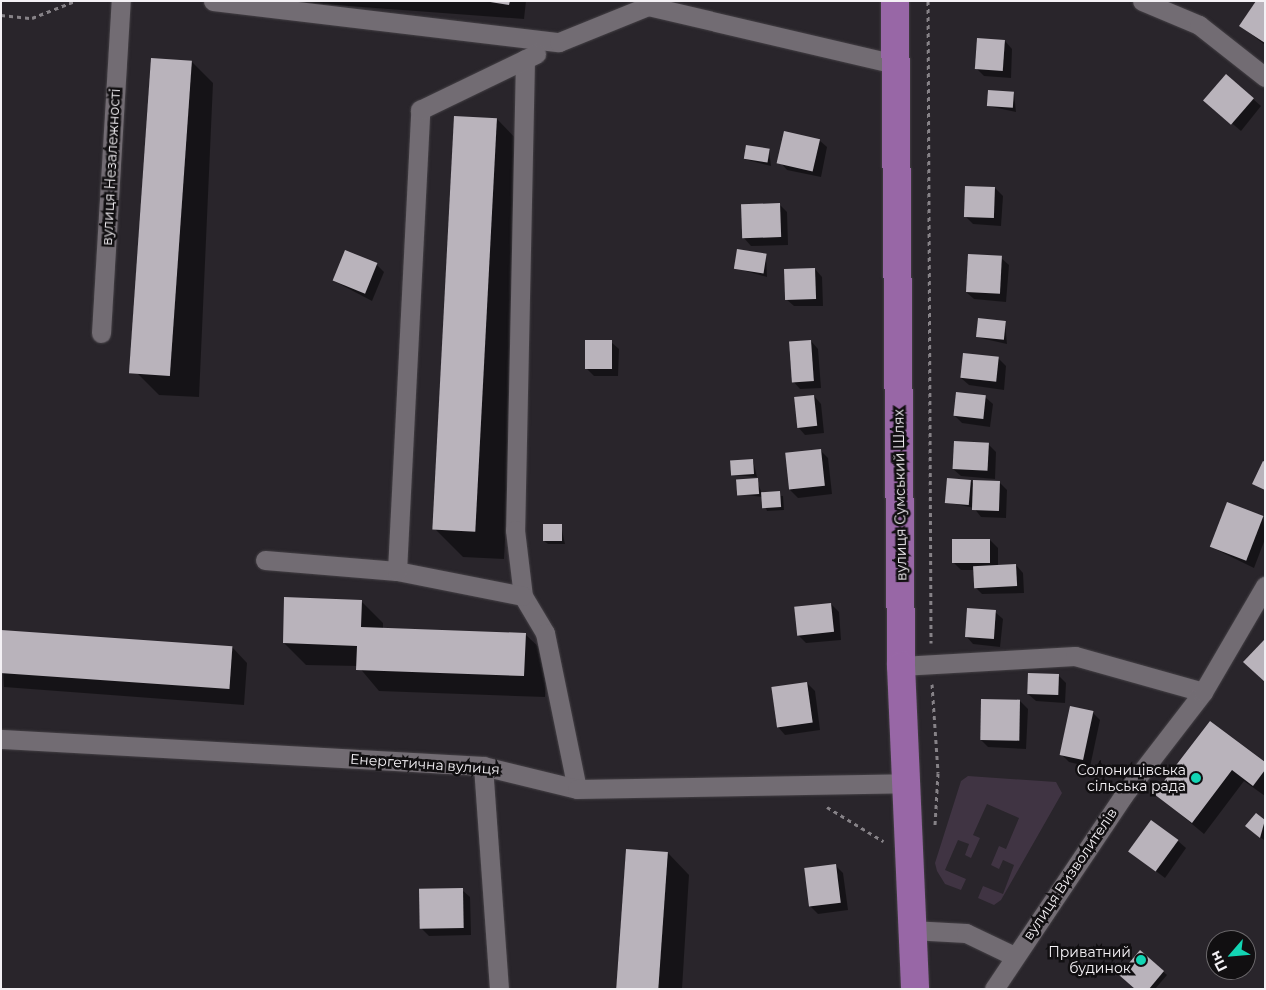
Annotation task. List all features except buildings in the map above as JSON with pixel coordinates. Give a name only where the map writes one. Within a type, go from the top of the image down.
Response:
[{"type":"main road","name":"вулиця Сумський Шлях","points":[[895,1],[901,666],[915,989]]},
{"type":"street","name":"вулиця Незалежності","points":[[101,333],[121,1]]},
{"type":"street","points":[[213,1],[560,42]]},
{"type":"street","points":[[1142,1],[1198,25],[1265,77]]},
{"type":"street","points":[[397,571],[420,110],[560,42],[648,6],[895,64]]},
{"type":"street","points":[[526,59],[515,530],[524,596],[545,633],[577,789]]},
{"type":"street","points":[[265,560],[397,571],[524,596]]},
{"type":"street","name":"вулиця Визволителів","points":[[994,989],[1014,956],[1123,796],[1203,692],[1265,586]]},
{"type":"street","points":[[901,666],[1075,656],[1203,692]]},
{"type":"street","name":"Енергетична вулиця","points":[[1,738],[483,766],[577,789],[906,783]]},
{"type":"street","points":[[483,766],[499,989]]},
{"type":"street","points":[[912,930],[966,933],[1014,956]]},
{"type":"path","points":[[1,15],[32,18],[75,1]]},
{"type":"path","points":[[928,1],[931,665],[938,773]]},
{"type":"shaded area","points":[[968,776],[1056,782],[1062,793],[1001,900],[994,905],[978,898],[983,886],[1003,894],[1014,865],[1003,860],[999,869],[991,865],[999,846],[1006,849],[1019,818],[987,804],[973,835],[980,838],[971,858],[965,855],[969,844],[958,840],[945,870],[966,879],[961,890],[945,884],[937,871],[935,863],[961,781]]},
{"type":"place","name":"Солоницівська сільська рада","points":[[1196,778]]},
{"type":"place","name":"Приватний будинок","points":[[1141,960]]}]
